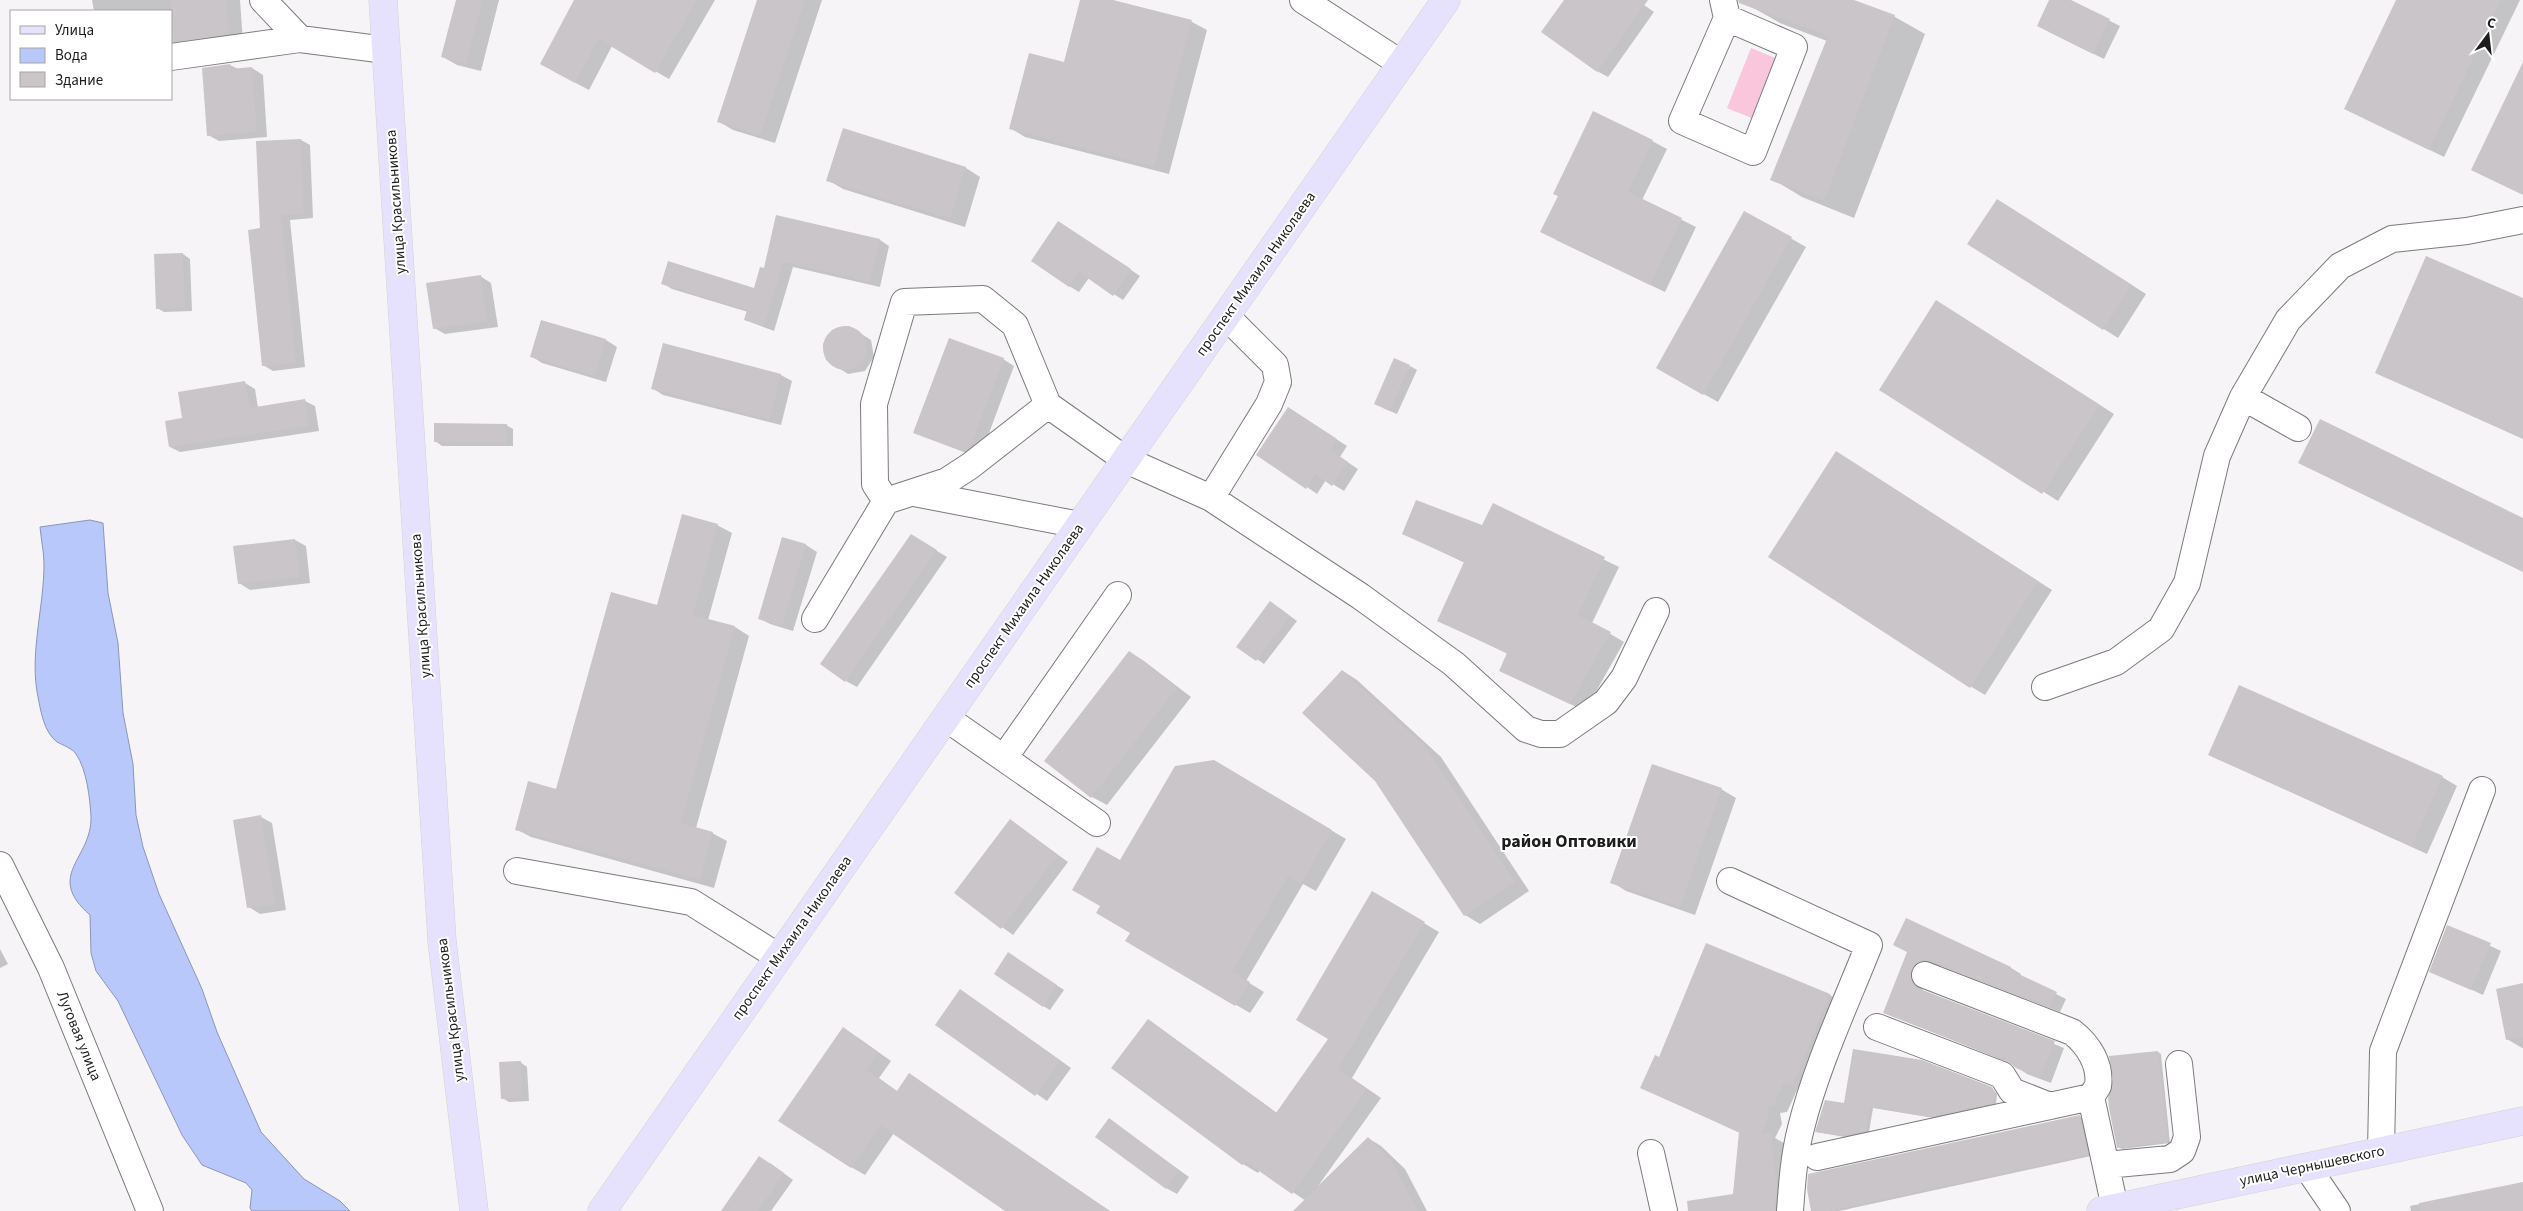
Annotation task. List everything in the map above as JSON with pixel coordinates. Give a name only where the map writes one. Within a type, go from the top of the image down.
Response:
[{"type":"main road","name":"улица Красильникова","points":[[383,0],[442,941],[474,1211]]},
{"type":"main road","name":"проспект Михаила Николаева","points":[[602,1211],[1446,0]]},
{"type":"main road","name":"улица Чернышевского","points":[[2108,1210],[2523,1121]]},
{"type":"street","points":[[263,0],[300,39]]},
{"type":"street","points":[[1303,0],[1402,64]]},
{"type":"street","points":[[1725,9],[1794,47],[1753,152],[1682,121],[1725,9]]},
{"type":"street","points":[[172,57],[300,39],[386,50]]},
{"type":"street","points":[[2045,687],[2116,662],[2161,629],[2187,583],[2216,456],[2243,397],[2288,320],[2340,266],[2392,239],[2467,231],[2523,220]]},
{"type":"street","points":[[886,501],[874,484],[874,404],[904,302],[983,299],[1015,325],[1048,405],[1126,460],[1212,498],[1360,596],[1454,664],[1526,729],[1541,734],[1560,734],[1606,702],[1624,678],[1656,610]]},
{"type":"street","points":[[1212,498],[1269,404],[1278,382],[1275,365],[1226,316]]},
{"type":"street","points":[[2243,397],[2298,428]]},
{"type":"street","points":[[815,619],[886,501],[947,480],[970,466],[1048,405]]},
{"type":"street","points":[[911,492],[1080,525]]},
{"type":"street","points":[[1004,758],[1118,595]]},
{"type":"street","points":[[946,718],[1097,823]]},
{"type":"street","points":[[2381,1151],[2383,1051],[2482,790]]},
{"type":"street","name":"Луговая улица","points":[[0,865],[51,968],[150,1211]]},
{"type":"street","points":[[517,872],[691,902],[779,957]]},
{"type":"street","points":[[1730,881],[1869,944],[1810,1097],[1801,1127],[1792,1176],[1790,1211]]},
{"type":"street","points":[[1925,975],[2072,1032],[2087,1045],[2095,1063],[2098,1086],[2091,1097],[2106,1165],[2108,1210]]},
{"type":"street","points":[[1877,1027],[2002,1075],[2012,1091],[2050,1106]]},
{"type":"street","points":[[2106,1165],[2170,1158],[2182,1151],[2187,1137],[2179,1064]]},
{"type":"street","points":[[1817,1157],[2091,1097]]},
{"type":"street","points":[[1651,1153],[1664,1211]]},
{"type":"street","points":[[2307,1167],[2337,1211]]},
{"type":"shaded area","points":[[1751,48],[1778,59],[1754,119],[1727,108]]},
{"type":"water","points":[[90,520],[103,523],[108,593],[118,643],[123,713],[133,764],[136,815],[143,847],[159,894],[202,989],[217,1032],[261,1132],[304,1179],[340,1201],[350,1211],[252,1211],[250,1208],[252,1190],[246,1183],[202,1165],[182,1135],[118,1001],[96,971],[91,953],[90,915],[77,901],[71,889],[70,877],[89,832],[91,817],[87,785],[83,768],[75,752],[57,742],[46,727],[38,697],[35,664],[44,564],[40,527]]},
{"type":"building","points":[[171,0],[226,0],[229,34],[172,42]]},
{"type":"building","points":[[456,0],[483,0],[466,64],[441,57]]},
{"type":"building","points":[[574,0],[697,0],[655,73],[599,39],[575,83],[540,64]]},
{"type":"building","points":[[757,0],[805,0],[760,136],[717,122]]},
{"type":"building","points":[[1080,0],[1113,0],[1192,20],[1154,167],[1009,129],[1029,53],[1064,62]]},
{"type":"building","points":[[1564,0],[1648,0],[1597,72],[1541,32]]},
{"type":"building","points":[[1738,0],[1854,0],[1895,15],[1824,201],[1770,180],[1828,36],[1739,3]]},
{"type":"building","points":[[2049,0],[2071,0],[2110,19],[2093,54],[2037,26]]},
{"type":"building","points":[[2396,0],[2501,0],[2429,150],[2344,109]]},
{"type":"building","points":[[2523,62],[2523,195],[2471,170]]},
{"type":"building","points":[[230,64],[231,69],[252,67],[257,132],[207,136],[202,68]]},
{"type":"building","points":[[1593,111],[1653,140],[1628,192],[1682,218],[1650,285],[1540,232],[1558,196],[1553,194]]},
{"type":"building","points":[[843,128],[966,167],[950,219],[826,181]]},
{"type":"building","points":[[301,139],[304,214],[281,215],[296,363],[262,366],[248,230],[260,228],[256,141]]},
{"type":"building","points":[[1997,199],[2132,285],[2103,330],[1967,244]]},
{"type":"building","points":[[1744,211],[1792,237],[1703,395],[1656,368]]},
{"type":"building","points":[[776,215],[880,239],[870,282],[784,262],[764,326],[744,320],[747,310],[661,284],[668,261],[754,288],[760,267],[764,268]]},
{"type":"building","points":[[1058,221],[1131,269],[1113,296],[1079,272],[1069,287],[1031,261]]},
{"type":"building","points":[[183,253],[185,308],[156,309],[154,254]]},
{"type":"building","points":[[2426,256],[2523,298],[2523,438],[2375,373]]},
{"type":"building","points":[[481,275],[487,321],[433,329],[426,283]]},
{"type":"building","points":[[1936,300],[2100,405],[2042,494],[1879,390]]},
{"type":"building","points":[[541,320],[606,339],[595,376],[530,357]]},
{"type":"building","points":[[841,326],[849,326],[861,332],[867,348],[861,364],[849,370],[841,370],[829,364],[823,352],[823,344],[829,332]]},
{"type":"building","points":[[949,338],[1004,358],[971,446],[964,452],[913,433]]},
{"type":"building","points":[[663,343],[781,374],[770,420],[651,389]]},
{"type":"building","points":[[1394,358],[1410,365],[1390,411],[1374,404]]},
{"type":"building","points":[[245,381],[250,408],[305,399],[309,426],[169,447],[165,421],[182,418],[178,392]]},
{"type":"building","points":[[1288,407],[1337,439],[1330,450],[1348,462],[1332,486],[1315,474],[1306,489],[1256,455]]},
{"type":"building","points":[[2320,419],[2523,518],[2523,572],[2298,463]]},
{"type":"building","points":[[434,423],[507,424],[506,443],[434,442]]},
{"type":"building","points":[[1836,451],[2038,581],[1970,688],[1768,557]]},
{"type":"building","points":[[1416,500],[1482,525],[1493,503],[1605,557],[1578,615],[1611,632],[1570,704],[1499,671],[1507,653],[1437,621],[1464,562],[1402,534]]},
{"type":"building","points":[[682,514],[718,524],[693,615],[735,626],[681,823],[713,832],[700,880],[515,830],[528,781],[556,789],[611,592],[657,605]]},
{"type":"building","points":[[911,534],[937,550],[845,682],[820,664]]},
{"type":"building","points":[[782,537],[806,544],[782,626],[758,619]]},
{"type":"building","points":[[295,539],[300,577],[238,584],[233,546]]},
{"type":"building","points":[[1270,601],[1290,616],[1256,661],[1236,647]]},
{"type":"building","points":[[1129,651],[1177,688],[1091,798],[1044,761]]},
{"type":"building","points":[[1342,670],[1426,747],[1515,882],[1464,916],[1375,781],[1302,713]]},
{"type":"building","points":[[2239,685],[2443,776],[2412,846],[2208,755]]},
{"type":"building","points":[[1214,760],[1332,830],[1301,884],[1288,876],[1232,972],[1250,982],[1235,1006],[1125,941],[1130,933],[1096,913],[1100,906],[1072,890],[1097,847],[1120,860],[1175,766]]},
{"type":"building","points":[[1652,764],[1722,788],[1680,907],[1610,883]]},
{"type":"building","points":[[261,815],[276,904],[247,908],[233,820]]},
{"type":"building","points":[[1010,819],[1058,855],[1001,929],[954,893]]},
{"type":"building","points":[[1372,891],[1425,922],[1338,1069],[1367,1089],[1292,1194],[1246,1162],[1242,1165],[1111,1068],[1148,1019],[1276,1113],[1328,1039],[1296,1020]]},
{"type":"building","points":[[1906,918],[2011,967],[2010,970],[2057,992],[2050,1007],[1930,961],[1923,960],[1916,963],[1911,970],[1913,984],[1920,989],[2055,1041],[2040,1078],[2016,1068],[2007,1061],[1883,1013],[1907,952],[1893,945]]},
{"type":"building","points":[[2447,925],[2491,943],[2471,990],[2429,972]]},
{"type":"building","points":[[1706,943],[1830,994],[1793,1085],[1784,1082],[1774,1105],[1768,1106],[1769,1116],[1762,1133],[1771,1134],[1777,1187],[1775,1211],[1688,1211],[1687,1201],[1733,1194],[1739,1132],[1640,1088],[1655,1055],[1659,1057]]},
{"type":"building","points":[[1008,952],[1057,985],[1043,1007],[994,974]]},
{"type":"building","points":[[2523,983],[2523,1037],[2506,1040],[2496,989]]},
{"type":"building","points":[[960,989],[1061,1061],[1035,1096],[935,1025]]},
{"type":"building","points":[[843,1027],[878,1052],[866,1070],[897,1091],[909,1073],[1109,1211],[1005,1211],[880,1125],[851,1168],[778,1121]]},
{"type":"building","points":[[1853,1049],[1922,1060],[1992,1087],[1995,1092],[1993,1103],[1930,1117],[1870,1107],[1866,1131],[1841,1136],[1815,1132],[1825,1100],[1844,1103]]},
{"type":"building","points":[[2158,1051],[2168,1142],[2117,1148],[2108,1098],[2113,1079],[2109,1056]]},
{"type":"building","points":[[521,1061],[522,1098],[501,1099],[499,1062]]},
{"type":"building","points":[[2080,1115],[2088,1155],[1830,1211],[1811,1211],[1807,1189],[1808,1174]]},
{"type":"building","points":[[1109,1118],[1179,1170],[1166,1189],[1095,1137]]},
{"type":"building","points":[[1368,1137],[1391,1160],[1418,1211],[1293,1211]]},
{"type":"building","points":[[759,1156],[784,1173],[758,1211],[721,1211]]},
{"type":"building","points":[[2523,1182],[2523,1211],[2420,1211],[2419,1203]]},
{"type":"district","name":"район Оптовики","points":[[1569,841]]}]
